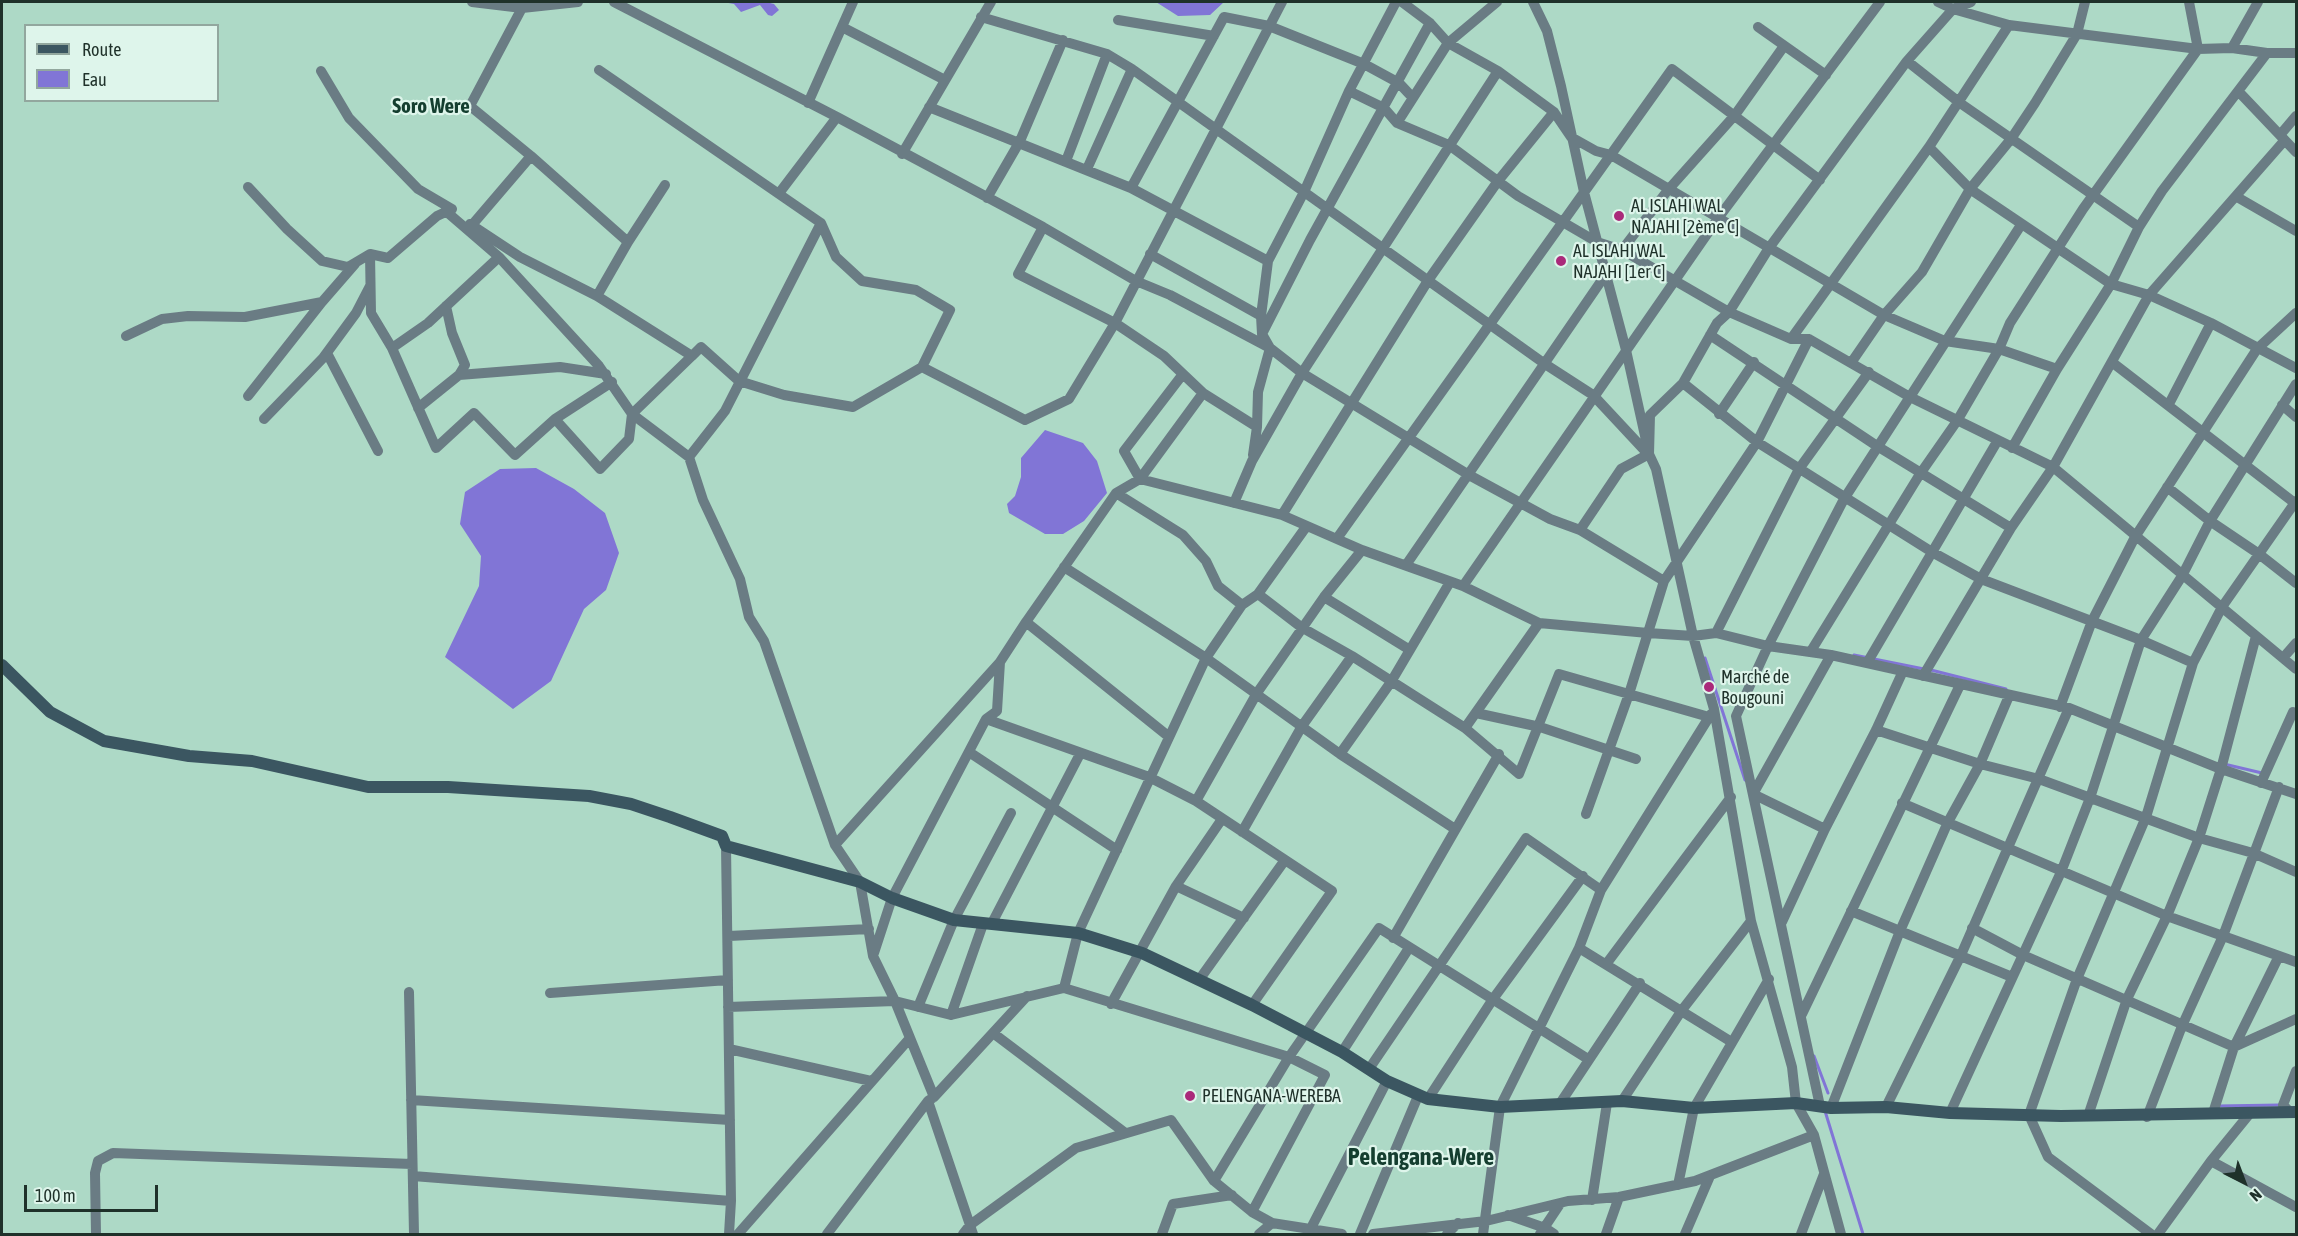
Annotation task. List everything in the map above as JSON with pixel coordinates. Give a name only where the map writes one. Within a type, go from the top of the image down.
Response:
[{"type":"street","points":[[472,2],[522,8],[578,2]]},
{"type":"street","points":[[614,2],[1043,227],[1136,281],[1170,295],[1270,348],[1302,374],[1469,474],[1520,504],[1580,530],[1664,581]]},
{"type":"street","points":[[808,103],[853,2]]},
{"type":"street","points":[[902,154],[991,2]]},
{"type":"street","points":[[922,367],[1025,420],[1069,399],[1115,323],[1282,2]]},
{"type":"street","points":[[1252,461],[1257,427],[1258,392],[1270,348],[1262,334],[1261,316],[1268,261],[1304,192],[1349,91],[1396,2]]},
{"type":"street","points":[[1402,2],[1430,22],[1448,43],[1498,71],[1554,112],[1571,137],[1611,155],[1884,315],[1945,341],[1999,349],[2057,369]]},
{"type":"street","points":[[1397,123],[1448,43],[1497,2]]},
{"type":"street","points":[[1533,2],[1547,31],[1584,192],[1626,350],[1648,454]]},
{"type":"street","points":[[1462,586],[1719,217],[1880,2]]},
{"type":"street","points":[[1938,2],[1953,9],[2009,25],[2198,49],[2232,48],[2267,53],[2296,53]]},
{"type":"street","points":[[1648,454],[1650,415],[1683,383],[1717,323],[1729,312],[1769,248],[1907,61],[1953,9],[1971,2]]},
{"type":"street","points":[[1851,363],[1884,315],[1922,272],[1970,189],[2011,139],[2077,34],[2085,2]]},
{"type":"street","points":[[1810,651],[1920,474],[1957,421],[1999,349],[2010,323],[2083,209],[2198,49],[2189,2]]},
{"type":"street","points":[[2232,48],[2258,2]]},
{"type":"street","points":[[522,8],[470,106],[531,156],[628,242]]},
{"type":"street","points":[[981,17],[1107,54],[1132,69],[1491,323],[1545,364],[1593,395],[1648,454],[1656,469],[1731,797],[1751,921],[1792,1067],[1796,1103],[1814,1135],[1841,1234]]},
{"type":"street","points":[[1131,188],[1224,17],[1269,26],[1364,64],[1399,83],[1413,98]]},
{"type":"street","points":[[1118,20],[1214,36]]},
{"type":"street","points":[[1262,334],[1430,22]]},
{"type":"street","points":[[1791,339],[1960,103],[2009,25]]},
{"type":"street","points":[[842,27],[945,80]]},
{"type":"street","points":[[1758,27],[1826,75]]},
{"type":"street","points":[[987,198],[1020,141],[1063,40]]},
{"type":"street","points":[[1622,250],[1668,190],[1735,115],[1784,46]]},
{"type":"street","points":[[2012,448],[2057,369],[2111,284],[2139,227],[2198,140],[2239,92],[2267,53]]},
{"type":"street","points":[[1066,161],[1107,54]]},
{"type":"street","points":[[1907,61],[1960,103],[2139,227]]},
{"type":"street","points":[[1087,170],[1132,69]]},
{"type":"street","points":[[1338,537],[1672,69],[1820,180]]},
{"type":"street","points":[[599,70],[780,192],[821,223],[836,257],[862,281],[915,290],[950,310],[922,367],[852,407],[784,395],[738,381],[701,347]]},
{"type":"street","points":[[321,71],[349,118],[418,189],[520,257],[597,296],[692,356],[701,347]]},
{"type":"street","points":[[1234,503],[1252,461],[1302,374],[1498,71]]},
{"type":"street","points":[[1349,91],[1384,108],[1397,123],[1449,145],[1498,181],[1597,242],[1622,250],[1729,312],[1791,339],[1809,339],[1910,397],[2053,467],[2296,669]]},
{"type":"street","points":[[2239,92],[2296,152]]},
{"type":"street","points":[[929,107],[1020,141],[1131,188],[1268,261]]},
{"type":"street","points":[[1282,515],[1428,279],[1498,181],[1554,112]]},
{"type":"street","points":[[1923,676],[2011,528],[2053,467],[2113,363],[2148,295],[2237,197],[2296,116]]},
{"type":"street","points":[[780,192],[837,117]]},
{"type":"street","points":[[1929,147],[1970,189],[2111,284],[2148,295],[2211,322],[2257,349],[2296,368]]},
{"type":"street","points":[[472,225],[531,156]]},
{"type":"street","points":[[597,296],[665,185]]},
{"type":"street","points":[[248,187],[287,230],[322,261],[348,267],[370,254],[388,258],[437,216],[450,211]]},
{"type":"street","points":[[2237,197],[2296,231]]},
{"type":"street","points":[[450,211],[499,257],[609,378],[632,414],[688,457],[703,500],[740,579],[749,617],[764,641],[835,845],[860,882],[873,956],[895,1000],[910,1038],[971,1230]]},
{"type":"street","points":[[688,457],[725,411],[738,381],[821,223]]},
{"type":"street","points":[[1826,1107],[1802,1015],[1736,716],[1768,646],[1844,499],[2021,225]]},
{"type":"street","points":[[1043,227],[1018,274],[1115,323],[1164,356],[1203,393],[1257,427]]},
{"type":"street","points":[[370,254],[371,313],[392,348],[436,448],[474,413],[515,455],[555,419],[609,378]]},
{"type":"street","points":[[1150,254],[1261,316]]},
{"type":"street","points":[[392,348],[446,306],[499,257]]},
{"type":"street","points":[[248,396],[355,264]]},
{"type":"street","points":[[1407,565],[1606,274]]},
{"type":"street","points":[[264,419],[327,353],[356,313],[370,285]]},
{"type":"street","points":[[126,336],[162,319],[188,316],[245,317],[322,302]]},
{"type":"street","points":[[418,408],[459,375],[465,365],[452,333],[446,306]]},
{"type":"street","points":[[1886,1107],[1961,955],[2039,779],[2092,621],[2135,537],[2257,349],[2296,313]]},
{"type":"street","points":[[2169,404],[2211,322]]},
{"type":"street","points":[[1710,335],[1920,474],[2011,528]]},
{"type":"street","points":[[1586,814],[1610,751],[1664,581],[1757,441],[1809,339]]},
{"type":"street","points":[[555,419],[600,469],[629,439],[632,414],[701,347]]},
{"type":"street","points":[[327,353],[378,451]]},
{"type":"street","points":[[1719,414],[1754,362]]},
{"type":"street","points":[[2113,363],[2296,502],[2222,607],[2193,663],[2146,817],[2078,979],[2029,1115],[2048,1158],[2151,1234]]},
{"type":"street","points":[[459,375],[560,367],[609,378]]},
{"type":"street","points":[[1716,633],[1799,469],[1837,420],[1869,372]]},
{"type":"street","points":[[1183,374],[1124,451],[1140,478],[1282,515],[1306,527],[1338,537],[1362,550],[1462,586],[1539,623],[1693,636],[1716,633],[1768,646],[1810,651],[1903,671],[2064,708],[2221,769],[2296,794]]},
{"type":"street","points":[[1683,383],[1719,414],[1844,499],[1981,579],[2141,640],[2193,663]]},
{"type":"street","points":[[1950,1113],[2061,872],[2090,798],[2141,640],[2182,576],[2210,521],[2296,384]]},
{"type":"street","points":[[835,845],[1000,662],[1116,493],[1140,478],[1203,393]]},
{"type":"street","points":[[2282,405],[2296,417]]},
{"type":"street","points":[[1867,663],[1998,440]]},
{"type":"street","points":[[1580,530],[1621,469],[1648,454]]},
{"type":"street","points":[[2167,487],[2296,583]]},
{"type":"street","points":[[1116,493],[1183,535],[1206,561],[1218,586],[1242,604]]},
{"type":"street","points":[[1064,988],[1078,933],[1206,658],[1242,604],[1258,594],[1306,527]]},
{"type":"street","points":[[1197,801],[1257,693],[1301,627],[1362,550]]},
{"type":"street","points":[[1064,567],[1206,658],[1340,754],[1455,829]]},
{"type":"street","points":[[1340,754],[1391,682],[1450,582]]},
{"type":"street","points":[[1258,594],[1301,627],[1352,656],[1465,728],[1520,774],[1559,674],[1629,694],[1711,713]]},
{"type":"street","points":[[1324,597],[1410,650]]},
{"type":"street","points":[[1026,622],[1168,736]]},
{"type":"street","points":[[1465,728],[1539,623]]},
{"type":"street","points":[[2088,1116],[2127,999],[2167,916],[2199,838],[2221,769],[2256,636]]},
{"type":"street","points":[[2283,658],[2296,643]]},
{"type":"street","points":[[1754,794],[1831,655]]},
{"type":"street","points":[[1242,832],[1302,726],[1352,656]]},
{"type":"street","points":[[873,956],[892,898],[969,752],[974,738],[986,719],[997,711],[1000,662]]},
{"type":"street","points":[[2,665],[50,712],[104,741],[189,756],[252,761],[368,788],[448,787],[589,796],[631,804],[722,836],[726,846],[729,936],[731,1201],[729,1234]]},
{"type":"street","points":[[1782,922],[1903,671]]},
{"type":"street","points":[[1802,1015],[1960,685]]},
{"type":"street","points":[[1826,1107],[1948,822],[1980,764],[2009,696]]},
{"type":"street","points":[[2261,783],[2293,712]]},
{"type":"street","points":[[1476,713],[1540,727],[1636,759]]},
{"type":"street","points":[[1486,1230],[1500,1107],[1579,948],[1601,890],[1711,713]]},
{"type":"street","points":[[986,719],[1149,777],[1197,801],[1332,891],[1252,1005]]},
{"type":"street","points":[[1876,730],[1980,764],[2039,779],[2199,838],[2253,853],[2296,872]]},
{"type":"street","points":[[969,752],[1117,850]]},
{"type":"street","points":[[951,1015],[988,923],[1080,754]]},
{"type":"street","points":[[1393,938],[1498,754]]},
{"type":"street","points":[[2147,1117],[2182,1026],[2223,936],[2279,788]]},
{"type":"street","points":[[1754,794],[1825,829]]},
{"type":"street","points":[[1607,963],[1731,797]]},
{"type":"street","points":[[1902,803],[2167,916],[2278,958],[2296,962]]},
{"type":"street","points":[[918,1007],[954,920],[1011,813]]},
{"type":"street","points":[[1111,1004],[1142,953],[1176,886],[1222,819]]},
{"type":"street","points":[[1369,1069],[1526,838],[1601,890]]},
{"type":"street","points":[[726,846],[860,882],[892,898],[954,920],[1078,933],[1142,953],[1307,1033],[1342,1052],[1387,1082],[1423,1098],[1500,1107],[1622,1101],[1694,1108],[1796,1103],[1826,1107],[1886,1107],[1950,1113],[2147,1117],[2293,1112]]},
{"type":"street","points":[[1199,980],[1286,860]]},
{"type":"street","points":[[1360,1234],[1423,1098],[1583,876]]},
{"type":"street","points":[[1176,886],[1244,918]]},
{"type":"street","points":[[1851,911],[2012,977]]},
{"type":"street","points":[[1622,1101],[1682,1010],[1751,921]]},
{"type":"street","points":[[1214,1181],[1289,1057],[1379,928],[1588,1059]]},
{"type":"street","points":[[1972,928],[2022,955],[2234,1047],[2296,1019]]},
{"type":"street","points":[[729,936],[869,929]]},
{"type":"street","points":[[1342,1052],[1409,948]]},
{"type":"street","points":[[1579,948],[1640,983],[1730,1041]]},
{"type":"street","points":[[2213,1113],[2234,1047],[2278,958]]},
{"type":"street","points":[[1678,1185],[1694,1108],[1730,1041],[1768,979]]},
{"type":"street","points":[[550,993],[728,980]]},
{"type":"street","points":[[1559,1105],[1640,983]]},
{"type":"street","points":[[728,1007],[895,1000],[951,1015],[1064,988],[1289,1057],[1325,1075],[1252,1212]]},
{"type":"street","points":[[409,992],[414,1234]]},
{"type":"street","points":[[827,1234],[931,1099],[1027,996]]},
{"type":"street","points":[[993,1033],[1124,1132]]},
{"type":"street","points":[[738,1234],[910,1038]]},
{"type":"street","points":[[729,1049],[871,1081]]},
{"type":"street","points":[[2293,1112],[2283,1105],[2296,1071]]},
{"type":"street","points":[[1310,1230],[1387,1082]]},
{"type":"street","points":[[411,1100],[730,1120]]},
{"type":"street","points":[[1592,1200],[1607,1103]]},
{"type":"street","points":[[2158,1234],[2211,1161],[2251,1112]]},
{"type":"street","points":[[963,1234],[1076,1148],[1171,1120],[1214,1181],[1252,1212],[1272,1223],[1342,1234]]},
{"type":"street","points":[[1373,1234],[1458,1223],[1486,1230],[1508,1215],[1560,1204],[1619,1197],[1710,1176],[1814,1135]]},
{"type":"street","points":[[96,1234],[95,1173],[98,1161],[112,1153],[412,1164]]},
{"type":"street","points":[[2211,1161],[2296,1207]]},
{"type":"street","points":[[1801,1234],[1824,1174]]},
{"type":"street","points":[[413,1176],[731,1201]]},
{"type":"street","points":[[1685,1234],[1710,1176]]},
{"type":"street","points":[[1162,1234],[1173,1204],[1232,1195]]},
{"type":"street","points":[[1605,1234],[1619,1197]]},
{"type":"street","points":[[1508,1215],[1546,1232],[1560,1204]]},
{"type":"street","points":[[1259,1234],[1272,1223]]},
{"type":"street","points":[[1447,1234],[1458,1223]]},
{"type":"water","points":[[723,2],[766,2],[774,4],[779,10],[772,16],[768,15],[760,5],[741,12],[734,4]]},
{"type":"water","points":[[1156,2],[1224,2],[1210,15],[1178,16]]},
{"type":"water","points":[[1045,430],[1083,443],[1097,461],[1107,493],[1084,521],[1063,534],[1045,534],[1009,513],[1007,504],[1015,496],[1021,477],[1021,458]]},
{"type":"water","points":[[536,468],[574,489],[605,513],[619,553],[606,590],[584,609],[551,681],[513,709],[445,657],[479,586],[481,556],[460,524],[465,492],[500,469]]},
{"type":"waterway","points":[[1854,655],[1924,669]]},
{"type":"waterway","points":[[1705,658],[1745,780]]},
{"type":"waterway","points":[[1931,670],[2006,689]]},
{"type":"waterway","points":[[2224,764],[2262,773]]},
{"type":"waterway","points":[[1814,1056],[1828,1093]]},
{"type":"waterway","points":[[2217,1106],[2280,1105]]},
{"type":"waterway","points":[[1825,1111],[1863,1234]]},
{"type":"place","name":"AL ISLAHI WAL NAJAHI [2ème C]","points":[[1619,216]]},
{"type":"place","name":"AL ISLAHI WAL NAJAHI [1er C]","points":[[1561,261]]},
{"type":"place","name":"Marché de Bougouni","points":[[1709,687]]},
{"type":"place","name":"PELENGANA-WEREBA","points":[[1190,1096]]},
{"type":"district","name":"Soro Were","points":[[431,106]]},
{"type":"district","name":"Pelengana-Were","points":[[1421,1157]]}]
